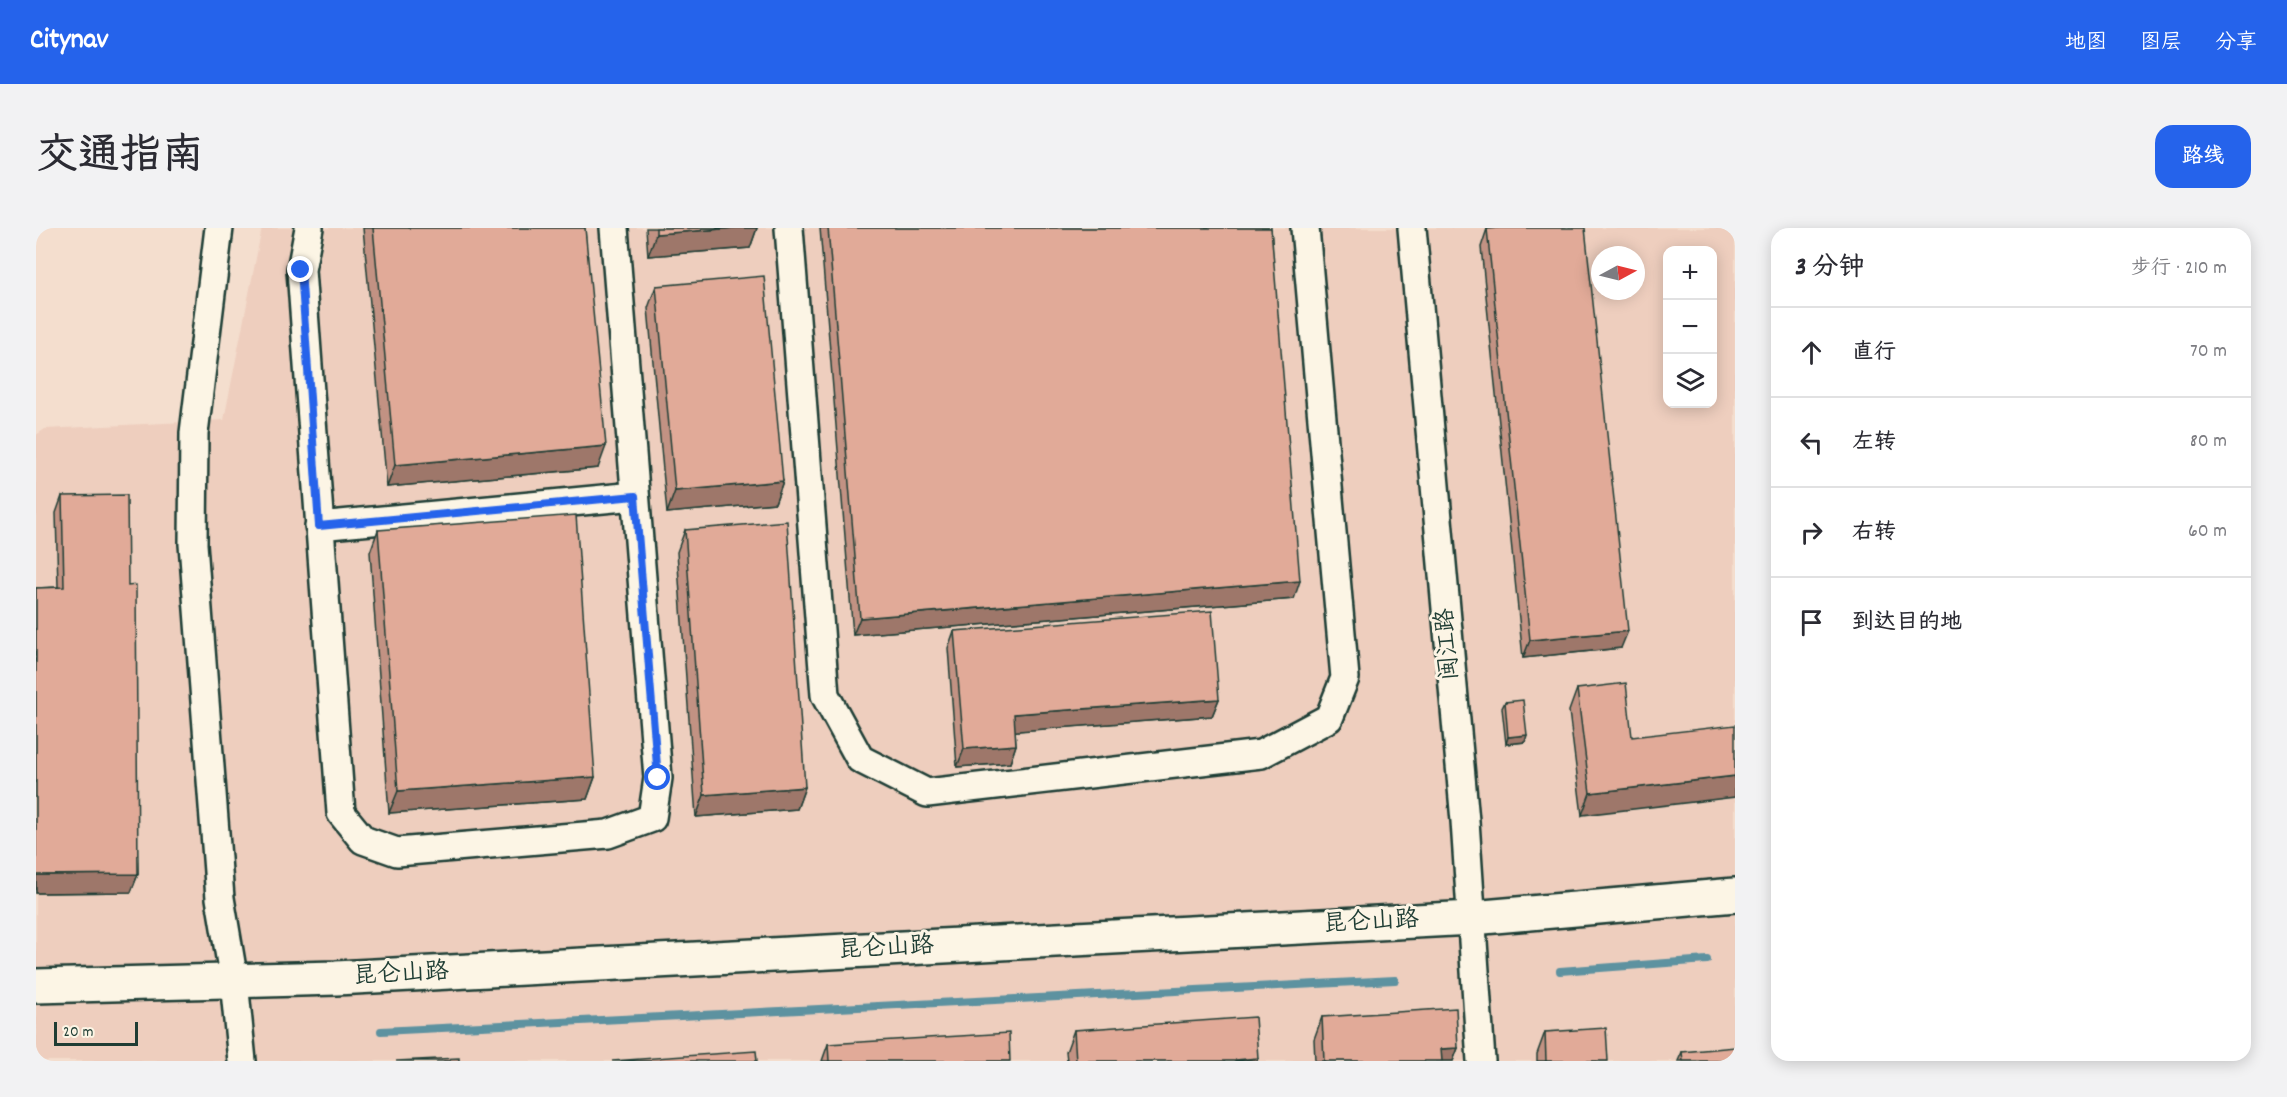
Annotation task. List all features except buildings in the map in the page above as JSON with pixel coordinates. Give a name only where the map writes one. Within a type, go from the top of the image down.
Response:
[{"type":"main road","name":"昆仑山路","points":[[36,986],[360,977],[1472,918],[1735,895]]},
{"type":"street","points":[[219,228],[194,432],[193,544],[219,898],[234,981],[242,1061]]},
{"type":"street","points":[[309,228],[301,270],[341,813],[363,840],[397,852],[608,834],[652,818],[658,778],[614,228]]},
{"type":"street","points":[[789,228],[825,695],[860,759],[927,792],[1261,754],[1329,718],[1345,678],[1305,228]]},
{"type":"street","name":"闽江路","points":[[1412,228],[1472,918],[1480,1061]]},
{"type":"street","points":[[319,526],[635,496]]},
{"type":"shaded area","points":[[262,228],[1735,228],[1735,1061],[36,1061],[36,435],[45,429],[224,420]]},
{"type":"waterway","points":[[1560,971],[1707,960]]},
{"type":"waterway","points":[[381,1031],[1395,980]]},
{"type":"route","points":[[301,270],[319,526],[635,496],[658,778]]}]
